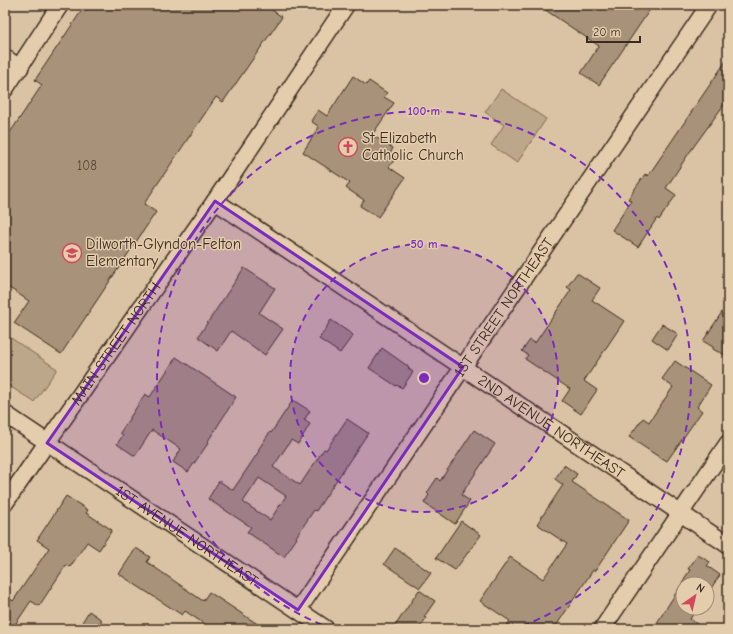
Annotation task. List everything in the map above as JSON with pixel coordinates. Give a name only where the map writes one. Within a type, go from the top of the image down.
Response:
[{"type":"street","points":[[5,89],[60,5]]},
{"type":"street","name":"MAIN STREET NORTH","points":[[5,503],[214,200],[346,5]]},
{"type":"street","name":"1ST STREET NORTHEAST","points":[[298,610],[709,5]]},
{"type":"street","points":[[5,58],[20,68]]},
{"type":"street","name":"2ND AVENUE NORTHEAST","points":[[214,200],[728,545]]},
{"type":"street","name":"1ST AVENUE NORTHEAST","points":[[5,414],[326,629]]},
{"type":"street","points":[[602,629],[728,443]]},
{"type":"highlighted area","points":[[215,201],[463,367],[298,610],[47,443]]},
{"type":"shaded area","points":[[501,89],[546,119],[517,163],[491,145],[504,125],[485,112]]},
{"type":"shaded area","points":[[5,334],[57,369],[34,402],[5,383]]},
{"type":"building","name":"Dilworth-Glyndon-Felton Elementary","points":[[90,5],[265,5],[282,17],[223,102],[216,97],[144,204],[156,212],[61,354],[14,323],[29,301],[5,285],[5,140],[42,85],[35,80],[82,10],[85,12]]},
{"type":"building","points":[[538,5],[653,5],[599,85],[581,73],[599,46]]},
{"type":"building","points":[[728,58],[728,99],[666,188],[676,195],[659,220],[657,218],[638,247],[612,230],[631,201],[628,199],[645,174],[648,176]]},
{"type":"building","name":"St Elizabeth Catholic Church","points":[[353,76],[366,85],[369,81],[387,93],[384,97],[394,103],[372,135],[393,148],[390,154],[396,158],[389,167],[405,178],[378,217],[360,206],[364,200],[346,188],[350,183],[303,152],[319,127],[311,121],[318,110],[327,116]]},
{"type":"building","points":[[244,268],[275,288],[259,313],[283,329],[265,355],[231,331],[218,351],[198,337]]},
{"type":"building","points":[[577,273],[600,288],[592,300],[624,321],[584,381],[597,390],[581,414],[562,401],[570,389],[525,359],[528,355],[522,351],[530,340],[535,343],[571,290],[567,287]]},
{"type":"building","points":[[728,303],[728,357],[713,349],[713,347],[703,341]]},
{"type":"building","points":[[331,320],[353,335],[340,353],[319,339]]},
{"type":"building","points":[[662,324],[678,334],[668,350],[652,339]]},
{"type":"building","points":[[382,348],[409,367],[408,368],[413,372],[402,388],[397,385],[396,386],[369,368]]},
{"type":"building","points":[[176,357],[236,397],[208,441],[209,442],[188,472],[173,462],[181,449],[152,430],[135,456],[117,444],[123,435],[120,433],[145,394],[150,397]]},
{"type":"building","points":[[675,361],[711,385],[697,407],[702,411],[667,461],[629,437],[643,418],[649,422],[673,387],[662,379]]},
{"type":"building","points":[[293,400],[310,411],[304,420],[310,424],[298,444],[291,440],[273,467],[300,485],[324,449],[326,450],[347,419],[368,433],[316,511],[314,510],[284,557],[247,532],[251,527],[208,499],[219,481],[233,490],[270,432],[271,433]],"holes":[[[259,478],[286,496],[270,520],[243,502]]]},
{"type":"building","points":[[474,430],[495,444],[461,495],[470,501],[455,524],[424,503],[429,495],[427,493],[437,478],[440,481]]},
{"type":"building","points":[[564,465],[577,474],[572,482],[629,520],[595,571],[593,570],[554,629],[504,629],[510,621],[480,601],[510,557],[543,579],[567,544],[537,524],[563,485],[555,479]]},
{"type":"building","points":[[66,496],[88,510],[86,513],[112,530],[99,550],[87,542],[70,567],[66,565],[39,606],[31,601],[12,629],[5,629],[5,595],[13,601],[49,548],[37,540]]},
{"type":"building","points":[[461,521],[481,535],[455,570],[436,558]]},
{"type":"building","points":[[136,548],[150,557],[147,562],[203,601],[209,592],[265,629],[212,629],[185,611],[182,615],[119,574]]},
{"type":"building","points":[[395,548],[431,573],[420,588],[384,564]]},
{"type":"building","points":[[698,555],[710,562],[707,566],[720,575],[715,582],[715,576],[686,576],[690,570],[688,569]]},
{"type":"building","points":[[419,590],[435,601],[424,617],[426,618],[419,629],[393,629]]},
{"type":"building","points":[[675,595],[675,616],[692,616],[690,619],[704,629],[653,629]]},
{"type":"building","points":[[89,611],[102,620],[96,629],[78,629]]},
{"type":"place","name":"St Elizabeth Catholic Church","points":[[348,147]]},
{"type":"place","name":"Dilworth-Glyndon-Felton Elementary","points":[[72,253]]}]
